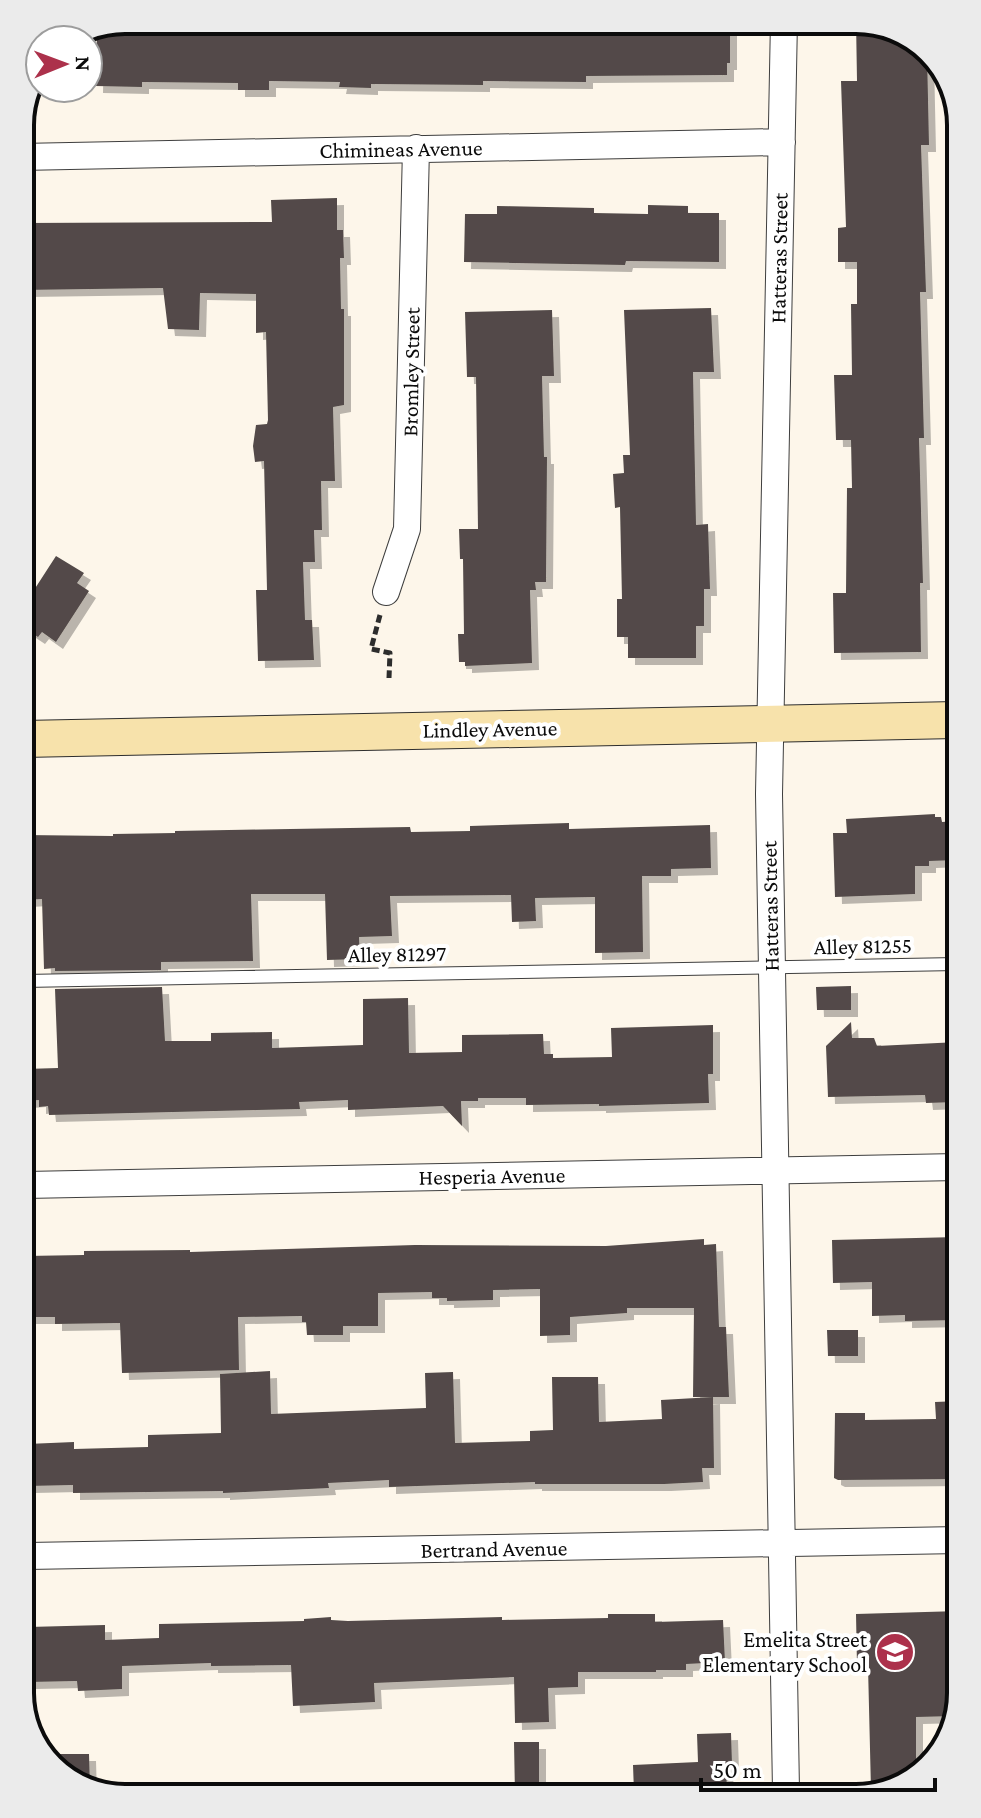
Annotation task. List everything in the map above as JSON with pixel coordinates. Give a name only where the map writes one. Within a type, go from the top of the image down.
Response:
[{"type":"main road","name":"Lindley Avenue","points":[[34,739],[947,720]]},
{"type":"street","name":"Hatteras Street","points":[[784,34],[769,723],[786,1784]]},
{"type":"street","name":"Chimineas Avenue","points":[[34,157],[782,142]]},
{"type":"street","name":"Bromley Street","points":[[386,592],[407,529],[416,148]]},
{"type":"street","name":"Hesperia Avenue","points":[[34,1185],[947,1167]]},
{"type":"street","name":"Bertrand Avenue","points":[[34,1556],[947,1540]]},
{"type":"lane","name":"Alley 81255","points":[[771,969],[947,964]]},
{"type":"lane","name":"Alley 81297","points":[[34,981],[771,969]]},
{"type":"path","points":[[386,592],[371,649],[390,653],[389,678]]},
{"type":"building","points":[[125,34],[730,34],[727,75],[586,76],[586,82],[371,84],[371,88],[339,87],[340,82],[269,81],[269,90],[238,90],[238,83],[142,82],[142,87],[104,86],[104,37]]},
{"type":"building","points":[[856,34],[896,43],[927,69],[929,145],[921,145],[926,292],[920,292],[924,438],[919,438],[923,583],[920,583],[921,652],[834,653],[833,593],[846,593],[847,488],[852,488],[851,440],[836,440],[834,375],[852,375],[851,304],[857,304],[857,262],[838,262],[838,228],[846,227],[841,81],[857,81]]},
{"type":"building","points":[[337,198],[337,230],[343,230],[344,258],[340,258],[341,309],[344,309],[344,405],[333,407],[335,481],[321,481],[322,530],[314,530],[315,562],[303,562],[305,620],[312,620],[314,660],[258,661],[256,590],[267,590],[264,461],[255,462],[253,446],[256,425],[267,424],[268,420],[266,332],[256,333],[256,294],[200,293],[199,330],[168,329],[163,288],[34,290],[34,223],[272,222],[271,200]]},
{"type":"building","points":[[648,205],[688,206],[688,213],[719,213],[719,262],[626,261],[625,265],[464,262],[465,214],[497,214],[497,206],[594,208],[594,213],[648,214]]},
{"type":"building","points":[[711,308],[714,372],[693,372],[696,525],[708,524],[710,589],[704,589],[704,626],[696,626],[696,658],[628,658],[628,637],[617,637],[617,599],[622,599],[620,507],[615,508],[613,474],[624,473],[623,455],[630,455],[624,310]]},
{"type":"building","points":[[552,310],[554,376],[542,376],[544,457],[547,457],[546,582],[535,582],[536,590],[530,590],[532,663],[465,666],[465,662],[459,662],[458,634],[464,634],[463,559],[460,559],[459,529],[478,529],[476,377],[467,377],[465,312]]},
{"type":"building","points":[[56,556],[84,573],[77,583],[89,591],[56,642],[42,632],[38,637],[34,634],[34,590]]},
{"type":"building","points":[[935,814],[935,817],[941,817],[942,822],[947,822],[947,860],[929,861],[929,866],[915,866],[915,894],[835,897],[833,833],[847,833],[846,819]]},
{"type":"building","points":[[569,823],[569,829],[710,825],[711,868],[671,869],[671,876],[642,876],[643,952],[595,953],[595,897],[535,898],[536,921],[512,922],[511,895],[390,896],[392,936],[359,937],[360,959],[327,960],[325,894],[251,894],[253,961],[161,962],[161,970],[44,969],[42,899],[34,899],[34,835],[113,836],[175,831],[410,827],[411,832],[470,831],[470,826]]},
{"type":"building","points":[[851,986],[851,1010],[817,1010],[816,987]]},
{"type":"building","points":[[162,987],[165,1041],[211,1041],[211,1033],[272,1032],[272,1048],[363,1045],[363,999],[408,998],[409,1053],[462,1052],[462,1035],[543,1034],[544,1054],[553,1054],[553,1058],[612,1057],[611,1028],[713,1025],[713,1074],[708,1074],[709,1103],[526,1105],[526,1098],[478,1098],[478,1101],[461,1101],[462,1126],[443,1106],[348,1110],[348,1100],[299,1102],[300,1109],[49,1115],[48,1106],[39,1107],[39,1100],[34,1100],[34,1069],[58,1068],[55,989]]},
{"type":"building","points":[[851,1022],[852,1038],[874,1038],[877,1046],[947,1043],[947,1102],[926,1103],[925,1095],[828,1097],[826,1046]]},
{"type":"building","points":[[947,1237],[947,1320],[905,1321],[905,1315],[872,1316],[872,1282],[833,1283],[832,1240]]},
{"type":"building","points":[[704,1239],[704,1245],[716,1244],[719,1327],[726,1327],[729,1397],[693,1397],[694,1308],[627,1308],[627,1313],[570,1317],[570,1335],[540,1336],[540,1289],[493,1290],[493,1300],[447,1301],[447,1298],[432,1298],[432,1292],[378,1293],[378,1326],[343,1326],[343,1335],[307,1335],[302,1316],[238,1317],[239,1370],[122,1373],[120,1323],[55,1324],[55,1317],[34,1317],[34,1256],[84,1255],[84,1251],[190,1252],[415,1245],[606,1246]]},
{"type":"building","points":[[827,1330],[858,1330],[858,1356],[828,1356]]},
{"type":"building","points":[[270,1371],[271,1414],[426,1408],[425,1373],[453,1372],[455,1443],[530,1441],[530,1431],[553,1430],[552,1377],[598,1377],[599,1422],[662,1419],[661,1400],[713,1397],[714,1468],[702,1468],[703,1482],[664,1484],[535,1482],[389,1487],[389,1480],[328,1483],[329,1488],[223,1493],[73,1493],[73,1485],[34,1486],[34,1444],[74,1442],[74,1449],[148,1447],[148,1435],[221,1433],[220,1374]]},
{"type":"building","points":[[935,1402],[947,1402],[947,1479],[834,1478],[835,1413],[865,1413],[865,1420],[936,1419]]},
{"type":"building","points":[[947,1611],[947,1693],[944,1716],[916,1717],[916,1760],[891,1777],[871,1782],[868,1666],[857,1666],[856,1614]]},
{"type":"building","points":[[608,1614],[655,1614],[655,1622],[723,1620],[725,1662],[686,1664],[686,1670],[578,1672],[578,1687],[548,1688],[549,1722],[515,1723],[514,1677],[374,1683],[375,1702],[293,1706],[291,1665],[211,1666],[211,1663],[122,1666],[122,1689],[78,1691],[77,1681],[34,1682],[34,1627],[105,1625],[105,1640],[159,1638],[159,1624],[304,1621],[331,1617],[331,1620],[348,1621],[608,1618]]},
{"type":"building","points":[[731,1733],[732,1764],[726,1764],[727,1784],[634,1784],[633,1765],[698,1762],[697,1734]]},
{"type":"building","points":[[514,1742],[539,1742],[539,1784],[515,1784]]},
{"type":"building","points":[[58,1754],[89,1754],[90,1776]]},
{"type":"place","name":"Emelita Street Elementary School","points":[[895,1652]]}]
